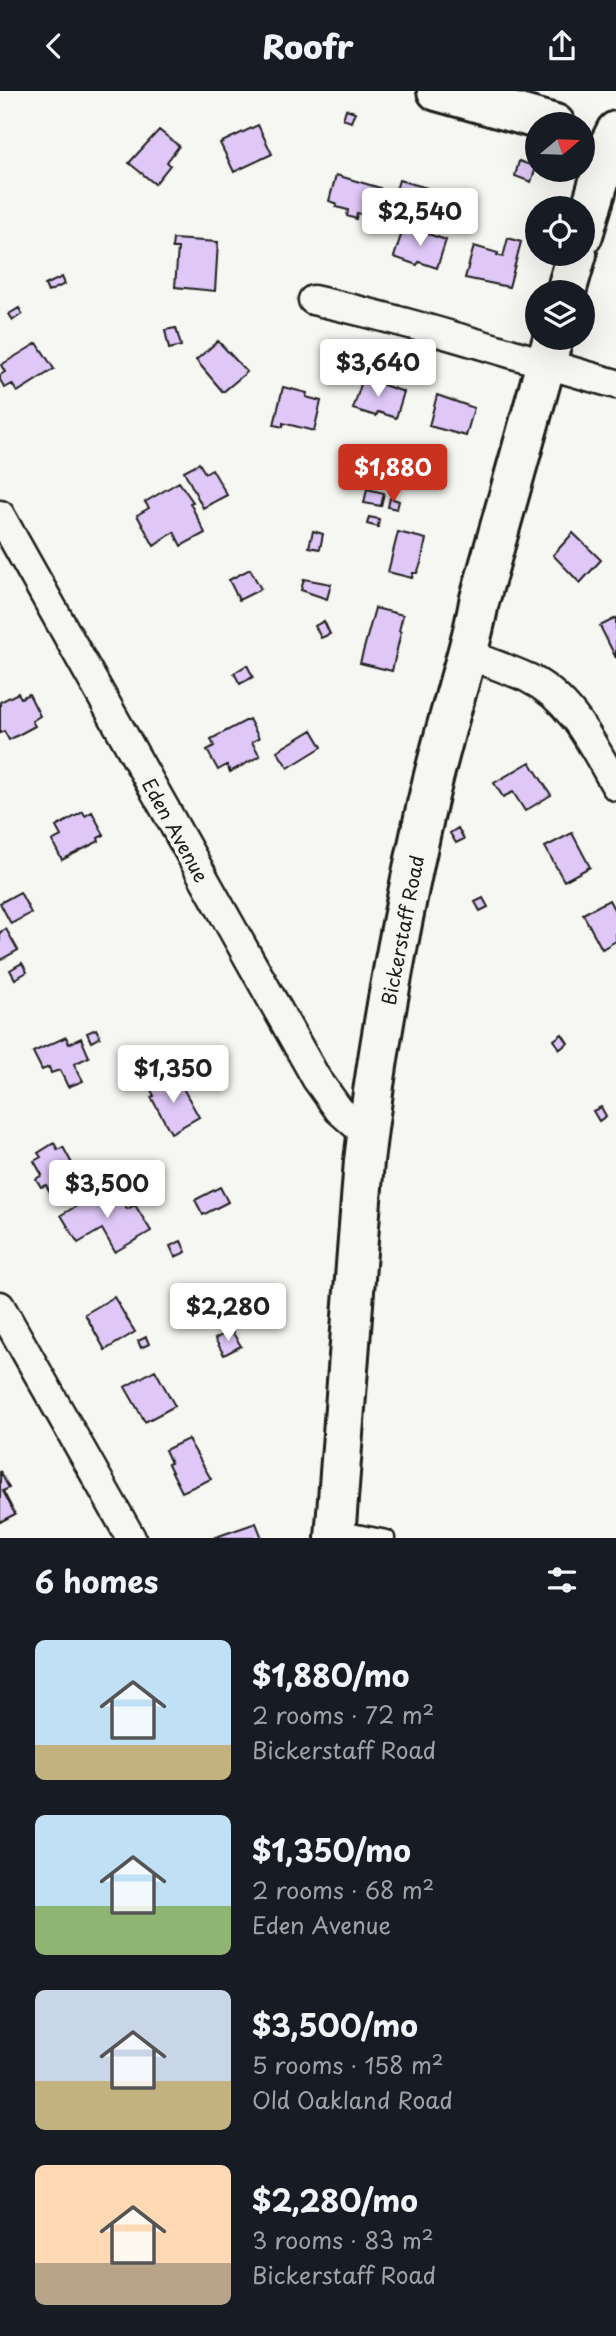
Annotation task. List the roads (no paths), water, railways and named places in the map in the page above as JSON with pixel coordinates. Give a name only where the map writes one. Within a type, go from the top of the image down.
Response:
[{"type":"street","points":[[437,91],[525,116]]},
{"type":"street","points":[[592,196],[606,137]]},
{"type":"street","points":[[313,300],[550,351],[616,384]]},
{"type":"street","name":"Bickerstaff Road","points":[[336,1533],[367,1135],[393,972],[427,803],[520,450],[550,351]]},
{"type":"street","name":"Eden Avenue","points":[[0,515],[316,1078],[339,1110],[367,1135]]},
{"type":"street","points":[[467,654],[528,678],[562,703],[583,727],[616,786]]},
{"type":"street","points":[[0,1306],[131,1538]]},
{"type":"lane","points":[[336,1533],[387,1538]]}]
